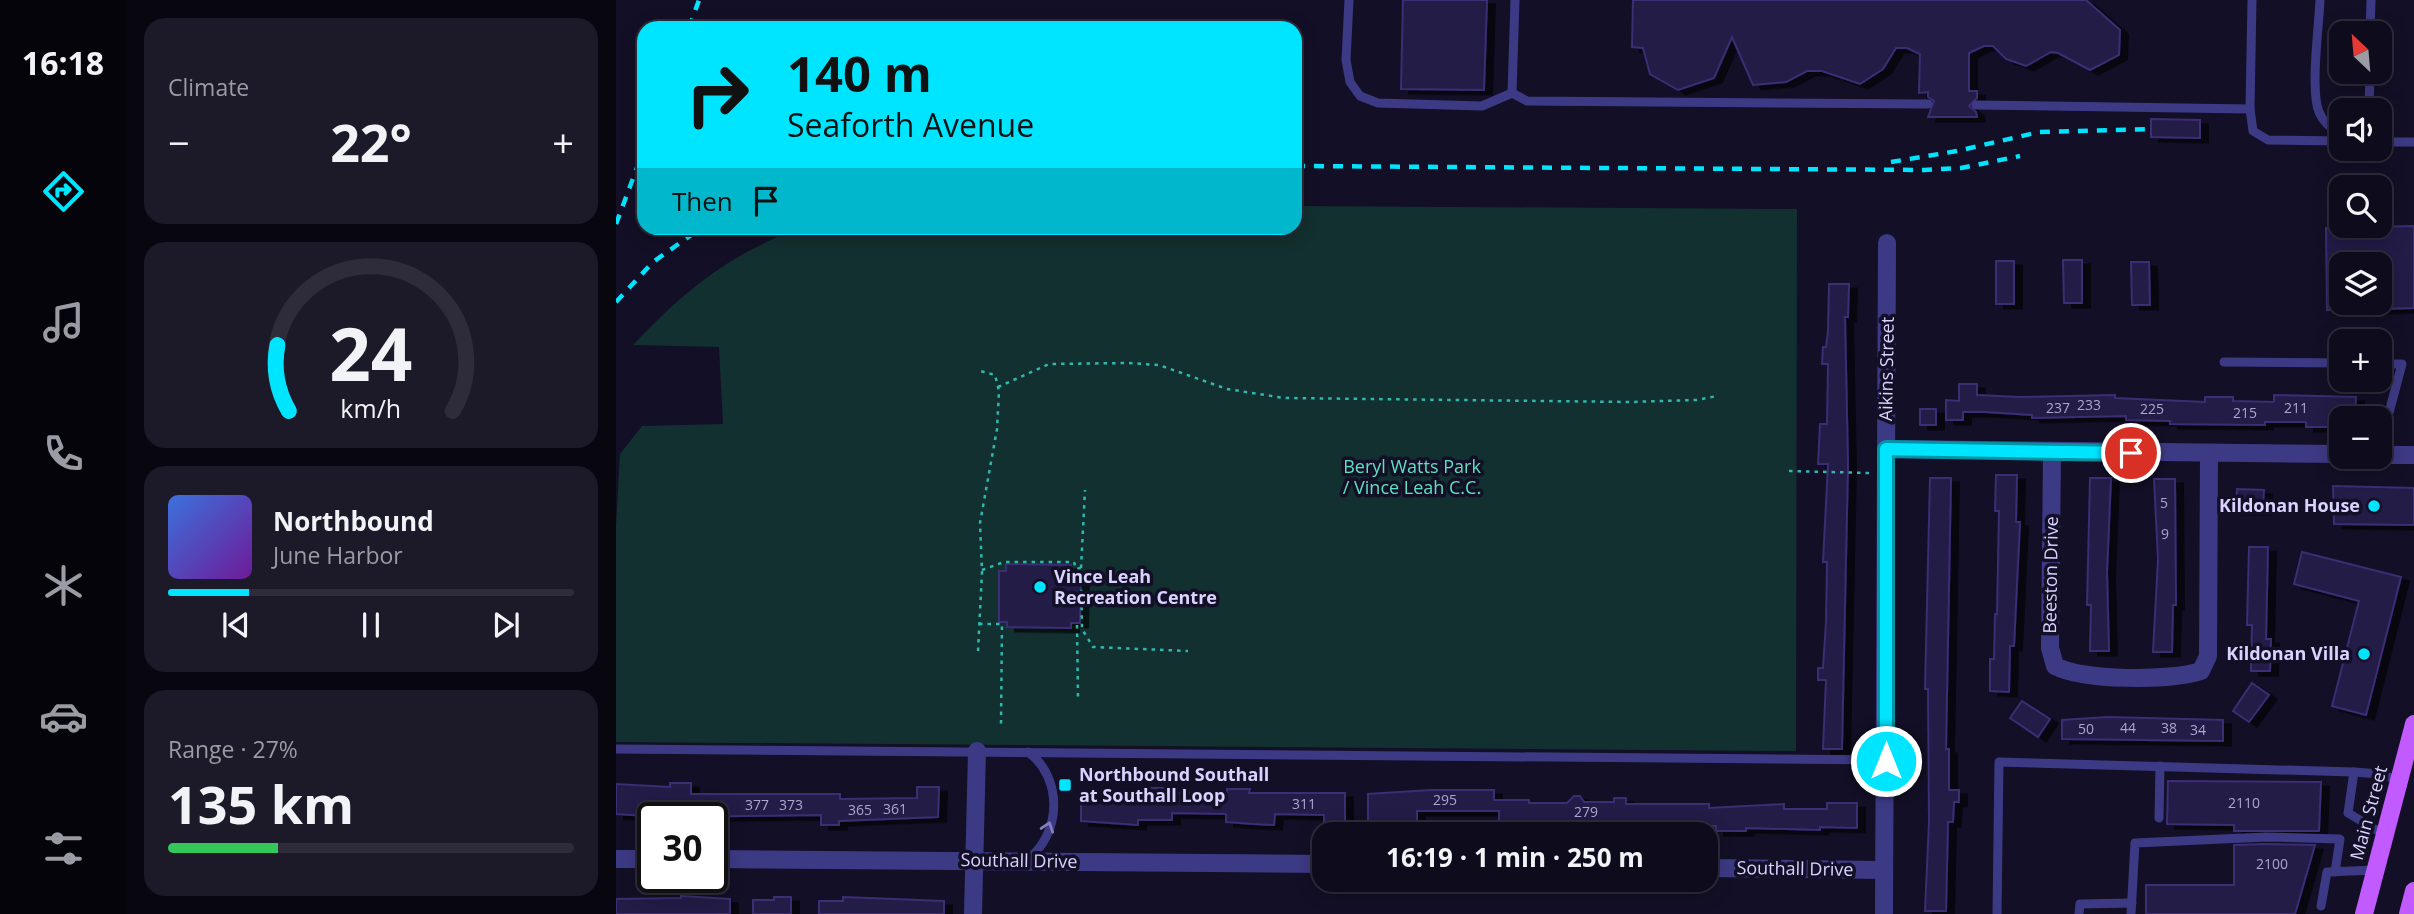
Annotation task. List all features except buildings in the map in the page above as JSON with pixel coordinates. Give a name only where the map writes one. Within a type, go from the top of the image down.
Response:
[{"type":"main road","name":"Main Street","points":[[2364,914],[2385,835],[2405,776],[2414,724]]},
{"type":"main road","points":[[2408,914],[2414,891]]},
{"type":"street","name":"Aikins Street","points":[[1884,914],[1887,243]]},
{"type":"street","points":[[1886,449],[2329,454]]},
{"type":"street","name":"Beeston Drive","points":[[2052,452],[2050,648],[2055,666],[2072,675],[2182,677],[2201,671],[2208,656],[2209,454]]},
{"type":"street","points":[[2392,455],[2414,455]]},
{"type":"street","points":[[974,914],[977,751]]},
{"type":"street","points":[[616,859],[637,859]]},
{"type":"street","name":"Southall Drive","points":[[728,859],[1312,864]]},
{"type":"street","name":"Southall Drive","points":[[1718,869],[1883,870]]},
{"type":"lane","points":[[1349,0],[1346,60],[1350,82],[1360,96],[1378,103],[1482,106],[1512,93]]},
{"type":"lane","points":[[1512,93],[1515,0]]},
{"type":"lane","points":[[2252,0],[2250,108],[2253,131],[2268,140],[2329,141]]},
{"type":"lane","points":[[2320,0],[2316,90],[2319,112],[2329,126]]},
{"type":"lane","points":[[2370,21],[2371,0]]},
{"type":"lane","points":[[1512,93],[1527,101],[1928,104]]},
{"type":"lane","points":[[1976,105],[2250,108]]},
{"type":"lane","points":[[2392,142],[2414,142]]},
{"type":"lane","points":[[2224,362],[2329,363]]},
{"type":"lane","points":[[2391,406],[2402,364],[2392,364]]},
{"type":"lane","points":[[616,749],[1886,761]]},
{"type":"lane","points":[[1026,861],[1035,854],[1048,832],[1054,804],[1049,774],[1041,762],[1027,752]]},
{"type":"lane","points":[[1997,914],[1999,762],[2354,772],[2405,776]]},
{"type":"lane","points":[[2159,818],[2160,766]]},
{"type":"lane","points":[[2354,772],[2348,813],[2385,835]]},
{"type":"lane","points":[[2131,914],[2135,843],[2266,837],[2340,839],[2335,872]]},
{"type":"lane","points":[[2321,906],[2327,872],[2376,870]]},
{"type":"lane","points":[[2079,914],[2080,904],[2132,903]]},
{"type":"path","points":[[998,387],[1049,364],[1128,363],[1159,365],[1238,392],[1284,398],[1630,402],[1697,400],[1717,396]]},
{"type":"path","points":[[978,651],[982,570],[980,523],[997,429],[998,387],[995,375],[980,371]]},
{"type":"path","points":[[1789,471],[1886,473]]},
{"type":"path","points":[[1085,490],[1081,568],[1082,629],[1093,647],[1188,651]]},
{"type":"path","points":[[982,570],[1004,562],[1074,562],[1076,569],[1081,568]]},
{"type":"path","points":[[979,624],[1002,624],[1001,724]]},
{"type":"path","points":[[1077,625],[1077,699]]},
{"type":"green space","name":"Beryl Watts Park / Vince Leah C.C.","points":[[1302,206],[1797,209],[1796,751],[616,742],[616,526],[620,454],[642,426],[723,424],[719,347],[633,345],[709,276],[729,262],[782,235],[1302,235]]},
{"type":"railway","points":[[692,21],[699,0]]},
{"type":"railway","points":[[1891,162],[1957,151],[2039,132],[2151,129]]},
{"type":"railway","points":[[1302,166],[1924,170],[1961,168],[2020,156]]},
{"type":"railway","points":[[616,224],[637,168]]},
{"type":"railway","points":[[616,302],[653,262],[691,235]]},
{"type":"place","name":"Kildonan House","points":[[2374,506]]},
{"type":"place","name":"Vince Leah Recreation Centre","points":[[1040,587]]},
{"type":"place","name":"Kildonan Villa","points":[[2364,654]]},
{"type":"place","name":"Northbound Southall at Southall Loop","points":[[1065,785]]},
{"type":"route","points":[[1886,761],[1886,449],[2131,453]]}]
